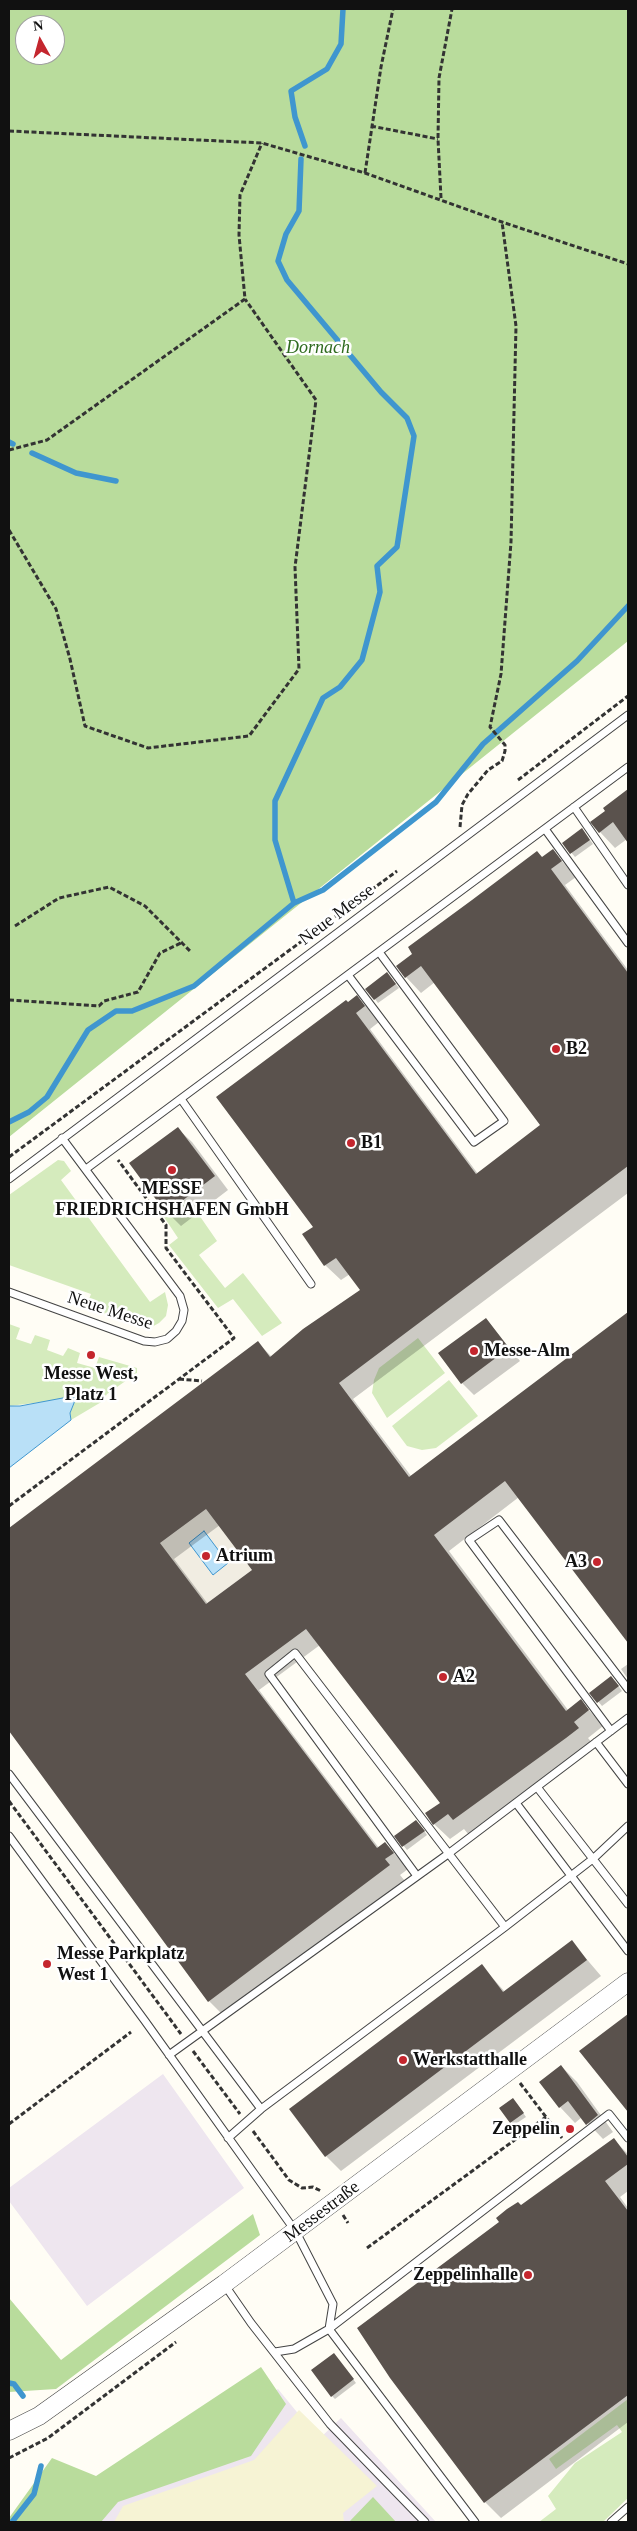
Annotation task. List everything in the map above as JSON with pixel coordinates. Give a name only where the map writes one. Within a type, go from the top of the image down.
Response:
[{"type":"street","name":"Messestraße","points":[[9,2431],[39,2416],[296,2232],[628,1982]]},
{"type":"lane","name":"Neue Messe","points":[[9,1179],[628,715]]},
{"type":"lane","points":[[86,1169],[628,767]]},
{"type":"lane","points":[[574,807],[628,885]]},
{"type":"lane","points":[[545,829],[628,942]]},
{"type":"lane","points":[[348,975],[474,1142],[504,1121],[379,952]]},
{"type":"lane","points":[[181,1099],[311,1284]]},
{"type":"lane","name":"Neue Messe","points":[[9,1292],[144,1341],[155,1342],[167,1339],[182,1321],[184,1310],[180,1296],[62,1138]]},
{"type":"lane","points":[[611,1731],[469,1540],[499,1520],[628,1689]]},
{"type":"lane","points":[[417,1876],[269,1674],[295,1653],[505,1928]]},
{"type":"lane","points":[[169,2055],[448,1854],[628,1718]]},
{"type":"lane","points":[[596,1742],[628,1784]]},
{"type":"lane","points":[[9,1774],[200,2032],[261,2109]]},
{"type":"lane","points":[[536,1787],[594,1858],[628,1904]]},
{"type":"lane","points":[[516,1803],[628,1952]]},
{"type":"lane","points":[[228,2138],[261,2109],[505,1928],[594,1858],[628,1826]]},
{"type":"lane","points":[[9,1836],[296,2232],[333,2304],[329,2329],[475,2522]]},
{"type":"lane","points":[[275,2352],[294,2349],[329,2329],[610,2114],[628,2138]]},
{"type":"lane","points":[[224,2284],[251,2323],[330,2424],[425,2522]]},
{"type":"lane","points":[[612,2522],[628,2507]]},
{"type":"path","points":[[365,173],[371,126],[393,9]]},
{"type":"path","points":[[441,198],[438,139],[439,78],[452,9]]},
{"type":"path","points":[[371,126],[438,139]]},
{"type":"path","points":[[9,131],[262,143],[365,173],[441,198],[502,222],[628,264]]},
{"type":"path","points":[[9,530],[56,609],[70,659],[85,726],[148,748],[248,736],[299,669],[295,567],[316,400],[244,299],[239,235],[240,195],[262,143]]},
{"type":"path","points":[[459,825],[462,805],[468,794],[488,770],[502,760],[505,751],[504,745],[490,727],[501,674],[511,542],[516,326],[502,222]]},
{"type":"path","points":[[9,450],[47,440],[244,299]]},
{"type":"path","points":[[514,783],[628,696]]},
{"type":"path","points":[[451,831],[467,819]]},
{"type":"path","points":[[9,1157],[404,865]]},
{"type":"path","points":[[15,926],[59,898],[109,886],[145,906],[191,952]]},
{"type":"path","points":[[9,1000],[99,1006],[104,1001],[138,992],[160,953],[183,942]]},
{"type":"path","points":[[178,1379],[202,1381]]},
{"type":"path","points":[[9,1801],[289,2180],[302,2188],[313,2187],[324,2192]]},
{"type":"path","points":[[9,2124],[131,2032]]},
{"type":"path","points":[[519,2083],[568,2146]]},
{"type":"path","points":[[367,2248],[546,2118]]},
{"type":"path","points":[[342,2215],[348,2223]]},
{"type":"shaded area","name":"Atrium","points":[[206,1509],[252,1570],[206,1604],[160,1543]]},
{"type":"shaded area","points":[[163,2074],[244,2188],[87,2306],[9,2201],[9,2188]]},
{"type":"shaded area","points":[[278,2389],[319,2439],[341,2418],[436,2522],[77,2522],[108,2490]]},
{"type":"shaded area","points":[[299,2410],[377,2486],[343,2513],[344,2522],[114,2522],[123,2506],[254,2460]]},
{"type":"green space","name":"Dornach","points":[[9,9],[628,9],[628,641],[9,1137]]},
{"type":"green space","points":[[58,1160],[64,1161],[71,1171],[61,1180],[150,1302],[165,1292],[168,1305],[166,1316],[159,1323],[150,1328],[86,1307],[91,1294],[9,1265],[9,1195]]},
{"type":"green space","points":[[188,1199],[217,1241],[199,1255],[225,1288],[243,1273],[282,1323],[262,1336],[233,1299],[218,1308],[169,1245],[178,1238],[164,1217]]},
{"type":"green space","points":[[9,1324],[20,1328],[16,1339],[31,1344],[35,1335],[50,1340],[47,1350],[63,1356],[68,1348],[80,1353],[77,1363],[95,1368],[99,1357],[137,1368],[137,1373],[107,1394],[103,1401],[71,1420],[70,1413],[76,1398],[9,1406]]},
{"type":"green space","points":[[418,1338],[445,1373],[387,1418],[372,1393],[374,1380],[379,1368]]},
{"type":"green space","points":[[449,1380],[478,1416],[436,1448],[422,1450],[407,1446],[392,1426]]},
{"type":"green space","points":[[253,2214],[260,2235],[56,2389],[9,2392],[9,2298],[61,2360]]},
{"type":"green space","points":[[261,2367],[286,2404],[251,2456],[118,2502],[101,2522],[9,2522],[9,2518],[52,2458],[96,2476]]},
{"type":"green space","points":[[628,2399],[628,2498],[603,2522],[539,2522],[556,2509],[548,2496],[575,2463],[622,2432],[617,2425],[556,2469],[549,2459]]},
{"type":"green space","points":[[373,2497],[396,2522],[349,2522]]},
{"type":"water","points":[[68,1397],[76,1398],[70,1413],[71,1420],[9,1468],[9,1406],[20,1406]]},
{"type":"water","points":[[204,1531],[228,1563],[213,1575],[189,1543]]},
{"type":"building","points":[[628,789],[628,843],[613,822],[599,833],[590,822],[605,811],[603,808]]},
{"type":"building","points":[[582,828],[590,840],[570,854],[562,843]]},
{"type":"building","points":[[553,849],[562,861],[551,869],[628,973],[628,1166],[339,1383],[409,1477],[628,1312],[628,1643],[505,1481],[434,1535],[566,1711],[581,1699],[589,1710],[574,1722],[579,1728],[566,1738],[453,1820],[448,1814],[433,1825],[425,1813],[440,1803],[306,1629],[245,1674],[377,1848],[385,1842],[394,1853],[385,1859],[390,1865],[208,2002],[9,1731],[9,1528],[258,1341],[270,1357],[303,1329],[360,1290],[336,1258],[324,1266],[302,1234],[313,1227],[216,1097],[346,1000],[348,1002],[357,995],[365,1006],[356,1013],[476,1174],[540,1125],[421,966],[405,978],[396,966],[412,954],[408,947],[537,851],[542,857]],"holes":[[[206,1509],[252,1570],[206,1604],[160,1543]]]},
{"type":"building","points":[[387,972],[396,984],[374,1000],[365,989]]},
{"type":"building","name":"MESSE FRIEDRICHSHAFEN GmbH","points":[[178,1127],[215,1176],[166,1213],[129,1163]]},
{"type":"building","name":"Messe-Alm","points":[[486,1318],[509,1348],[461,1384],[438,1353]]},
{"type":"building","points":[[611,1676],[619,1686],[597,1703],[589,1693]]},
{"type":"building","points":[[416,1820],[425,1831],[402,1847],[394,1836]]},
{"type":"building","name":"Werkstatthalle","points":[[572,1940],[587,1960],[325,2157],[289,2109],[482,1964],[503,1992]]},
{"type":"building","points":[[628,2014],[628,2112],[579,2051]]},
{"type":"building","points":[[561,2065],[598,2115],[586,2125],[568,2101],[559,2108],[539,2082]]},
{"type":"building","points":[[513,2098],[524,2113],[510,2123],[499,2108]]},
{"type":"building","name":"Zeppelinhalle","points":[[614,2138],[628,2157],[628,2164],[605,2181],[628,2211],[628,2395],[484,2503],[390,2378],[357,2328],[499,2222],[496,2218],[507,2209],[518,2202],[521,2205]]},
{"type":"building","points":[[334,2353],[354,2379],[331,2397],[311,2370]]},
{"type":"waterway","points":[[305,146],[295,117],[291,91],[327,69],[341,44],[343,9]]},
{"type":"waterway","points":[[294,903],[275,840],[275,801],[323,698],[340,687],[362,660],[380,592],[377,566],[397,547],[414,436],[407,418],[381,392],[287,280],[278,261],[286,234],[299,211],[301,159]]},
{"type":"waterway","points":[[9,442],[13,444]]},
{"type":"waterway","points":[[32,453],[76,473],[116,481]]},
{"type":"waterway","points":[[9,1122],[29,1112],[47,1097],[88,1030],[116,1011],[132,1011],[194,986],[294,903],[323,890],[436,802],[483,744],[577,661],[628,606]]},
{"type":"waterway","points":[[9,2383],[14,2384],[23,2396]]},
{"type":"waterway","points":[[12,2522],[34,2494],[41,2466]]},
{"type":"place","name":"B2","points":[[556,1049]]},
{"type":"place","name":"B1","points":[[351,1143]]},
{"type":"place","name":"MESSE FRIEDRICHSHAFEN GmbH","points":[[172,1170]]},
{"type":"place","name":"Messe-Alm","points":[[474,1351]]},
{"type":"place","name":"Messe West, Platz 1","points":[[91,1355]]},
{"type":"place","name":"Atrium","points":[[206,1556]]},
{"type":"place","name":"A3","points":[[597,1562]]},
{"type":"place","name":"A2","points":[[443,1677]]},
{"type":"place","name":"Messe Parkplatz West 1","points":[[47,1964]]},
{"type":"place","name":"Werkstatthalle","points":[[403,2060]]},
{"type":"place","name":"Zeppelin","points":[[570,2129]]},
{"type":"place","name":"Zeppelinhalle","points":[[528,2275]]}]
